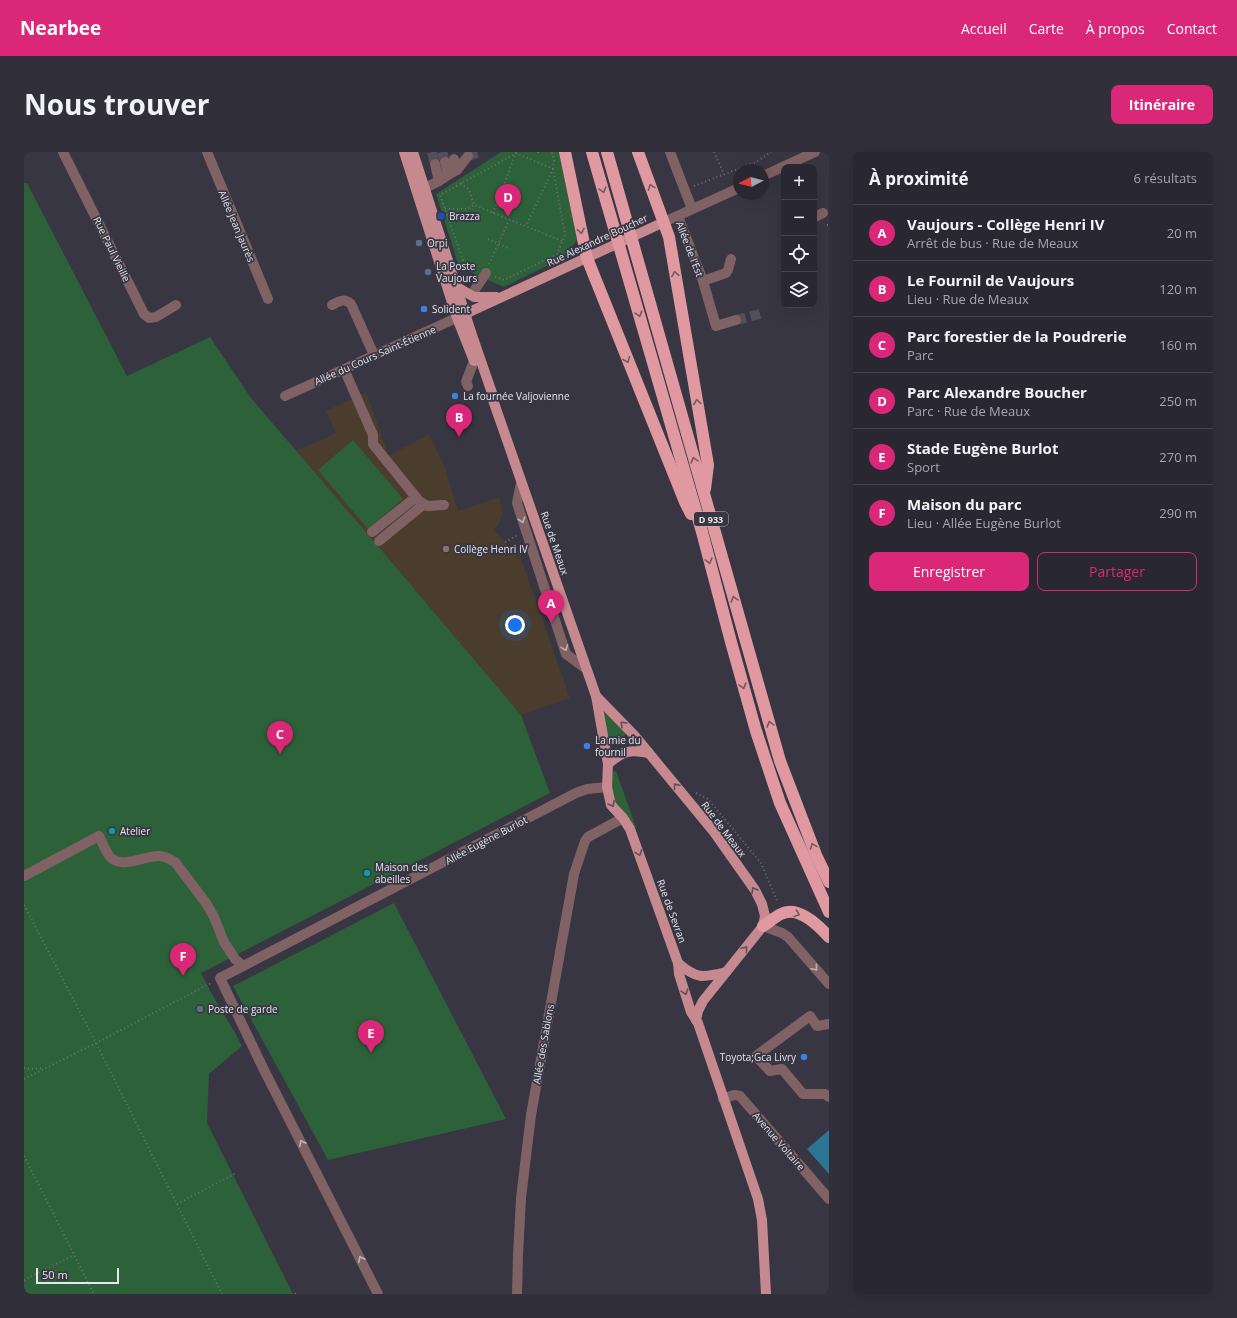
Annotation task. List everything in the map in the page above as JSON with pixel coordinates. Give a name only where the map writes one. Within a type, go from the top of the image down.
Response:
[{"type":"highway","points":[[565,152],[587,258],[684,502],[702,532]]},
{"type":"highway","name":"D 933","points":[[592,152],[702,532],[748,702],[780,803],[829,912]]},
{"type":"highway","name":"D 933","points":[[607,152],[780,761],[816,855],[829,882]]},
{"type":"highway","points":[[638,152],[669,237],[708,465],[704,496]]},
{"type":"highway","points":[[763,926],[782,913],[794,911],[807,918],[829,937]]},
{"type":"main road","name":"Rue de Meaux","points":[[404,152],[461,316],[492,393],[512,464],[521,483],[596,696],[608,764]]},
{"type":"main road","name":"Rue de Meaux","points":[[409,152],[461,316]]},
{"type":"main road","name":"Rue de Meaux","points":[[413,152],[457,287],[462,330],[488,395],[493,400]]},
{"type":"main road","name":"Rue Alexandre Boucher","points":[[461,316],[664,222]]},
{"type":"main road","points":[[457,287],[474,297],[506,296]]},
{"type":"main road","name":"Rue de Meaux","points":[[596,696],[634,735],[714,832],[755,890],[762,904],[765,916],[763,926]]},
{"type":"main road","points":[[608,764],[627,751],[635,750],[649,753]]},
{"type":"main road","name":"Rue de Sevran","points":[[608,764],[607,787],[611,805],[623,818],[630,829],[678,963],[679,974],[686,998],[691,1012],[696,1020],[714,1070],[758,1199],[765,1246],[766,1294]]},
{"type":"main road","points":[[696,1020],[698,1011],[703,1001],[763,926]]},
{"type":"main road","points":[[678,963],[695,975],[708,977],[726,972]]},
{"type":"street","name":"Rue Paul Vieille","points":[[63,152],[144,314],[149,318],[156,317],[176,305]]},
{"type":"street","name":"Allée Jean Jaurès","points":[[206,152],[268,299]]},
{"type":"street","points":[[670,152],[692,209]]},
{"type":"street","points":[[769,173],[815,152]]},
{"type":"street","points":[[425,188],[452,173],[468,156]]},
{"type":"street","points":[[439,180],[445,162],[452,173]]},
{"type":"street","name":"Rue Alexandre Boucher","points":[[664,222],[733,191]]},
{"type":"street","name":"Allée de l'Est","points":[[678,216],[703,281],[716,326],[736,320]]},
{"type":"street","name":"Allée de l'Est","points":[[703,281],[726,273],[731,259]]},
{"type":"street","points":[[474,291],[486,273]]},
{"type":"street","points":[[332,305],[342,300],[348,301],[351,304],[374,355]]},
{"type":"street","name":"Allée du Cours Saint-Étienne","points":[[285,396],[461,316]]},
{"type":"street","points":[[468,386],[466,382],[474,360]]},
{"type":"street","points":[[344,369],[374,435],[373,444],[416,497],[424,504],[427,506],[444,505]]},
{"type":"street","points":[[521,483],[517,503],[566,654],[585,668]]},
{"type":"street","points":[[372,532],[416,497]]},
{"type":"street","points":[[379,541],[424,504]]},
{"type":"street","name":"Allée Eugène Burlot","points":[[220,978],[576,793],[587,789],[607,787]]},
{"type":"street","name":"Allée des Sablons","points":[[517,1294],[521,1198],[530,1115],[574,874],[585,841],[588,837],[623,818]]},
{"type":"street","points":[[24,876],[99,836],[110,858],[118,861],[128,862],[160,856],[168,858],[174,862],[206,903],[214,917],[224,942],[235,959],[243,966]]},
{"type":"street","points":[[763,926],[782,933],[788,937],[829,984]]},
{"type":"street","points":[[220,978],[263,1068],[378,1294]]},
{"type":"street","points":[[829,1024],[817,1026],[810,1016],[756,1056],[770,1071],[782,1069],[803,1094],[825,1094],[829,1097]]},
{"type":"street","name":"Avenue Voltaire","points":[[723,1099],[737,1094],[740,1096],[829,1199]]},
{"type":"path","points":[[526,226],[553,168],[554,161],[552,152]]},
{"type":"path","points":[[714,152],[724,174]]},
{"type":"path","points":[[691,187],[756,162],[771,152]]},
{"type":"path","points":[[517,153],[553,168]]},
{"type":"path","points":[[517,153],[440,195],[464,263],[486,273],[504,280],[557,254],[565,235],[553,168]]},
{"type":"path","points":[[493,213],[517,153]]},
{"type":"path","points":[[461,183],[469,190],[474,205],[562,241]]},
{"type":"path","points":[[445,209],[468,208],[474,205]]},
{"type":"path","points":[[486,273],[509,220]]},
{"type":"path","points":[[488,239],[510,249]]},
{"type":"path","points":[[505,542],[526,531]]},
{"type":"path","points":[[24,905],[96,1043],[222,1294]]},
{"type":"path","points":[[24,1079],[220,978]]},
{"type":"path","points":[[24,1068],[45,1068]]},
{"type":"path","points":[[24,1156],[94,1294]]},
{"type":"path","points":[[177,1204],[236,1173]]},
{"type":"path","points":[[24,1280],[74,1254]]},
{"type":"shaded area","name":"Collège Henri IV","points":[[366,392],[389,456],[429,434],[445,467],[458,511],[499,497],[502,507],[502,515],[499,524],[494,529],[518,558],[520,556],[570,698],[521,715],[296,451],[336,433],[326,411]]},
{"type":"green space","points":[[501,152],[559,152],[577,240],[563,258],[504,287],[459,267],[436,194]]},
{"type":"green space","points":[[24,183],[27,183],[127,376],[210,337],[251,398],[521,715],[550,793],[201,973],[242,1046],[209,1074],[207,1123],[293,1294],[24,1294]]},
{"type":"green space","points":[[353,440],[403,499],[368,529],[318,470]]},
{"type":"green space","points":[[606,712],[628,733],[612,743],[608,743],[603,713]]},
{"type":"green space","points":[[616,771],[636,827],[633,828],[626,814],[617,806],[612,798],[611,788],[613,772]]},
{"type":"green space","points":[[394,903],[506,1119],[328,1160],[233,986]]},
{"type":"water","points":[[829,1130],[829,1174],[807,1149]]},
{"type":"tunnel","points":[[432,152],[435,164]]},
{"type":"tunnel","points":[[442,152],[445,162]]},
{"type":"tunnel","points":[[468,156],[481,152]]},
{"type":"tunnel","points":[[736,320],[760,314]]},
{"type":"place","name":"Brazza","points":[[441,216]]},
{"type":"place","name":"Parc Alexandre Boucher","points":[[508,217]]},
{"type":"place","name":"Orpi","points":[[419,243]]},
{"type":"place","name":"La Poste Vaujours","points":[[428,272]]},
{"type":"place","name":"Solident","points":[[424,309]]},
{"type":"place","name":"La fournée Valjovienne","points":[[455,396]]},
{"type":"place","name":"Le Fournil de Vaujours","points":[[459,437]]},
{"type":"place","name":"Collège Henri IV","points":[[446,549]]},
{"type":"place","name":"Vaujours - Collège Henri IV","points":[[551,623]]},
{"type":"place","name":"La mie du fournil","points":[[587,746]]},
{"type":"place","name":"Parc forestier de la Poudrerie","points":[[280,754]]},
{"type":"place","name":"Atelier","points":[[112,831]]},
{"type":"place","name":"Maison des abeilles","points":[[367,873]]},
{"type":"place","name":"Maison du parc","points":[[183,976]]},
{"type":"place","name":"Poste de garde","points":[[200,1009]]},
{"type":"place","name":"Stade Eugène Burlot","points":[[371,1053]]},
{"type":"place","name":"Toyota;Gca Livry","points":[[804,1057]]}]
